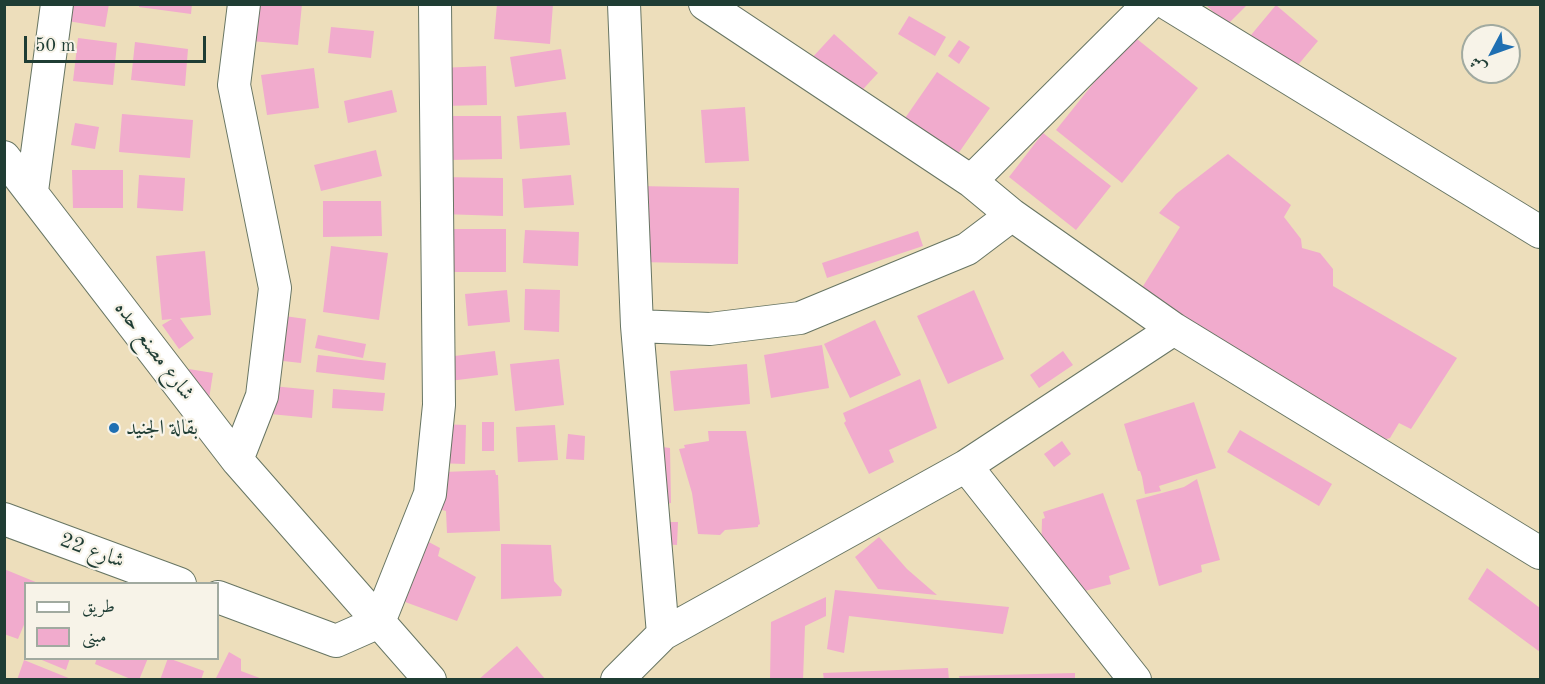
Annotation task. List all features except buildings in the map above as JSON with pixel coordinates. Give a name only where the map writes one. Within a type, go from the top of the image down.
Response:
[{"type":"street","points":[[32,191],[57,4]]},
{"type":"street","points":[[237,460],[262,396],[275,288],[234,85],[244,4]]},
{"type":"street","points":[[219,597],[336,641],[379,622],[430,494],[439,405],[435,4]]},
{"type":"street","points":[[624,4],[636,326],[663,634]]},
{"type":"street","points":[[705,4],[971,181],[1012,215],[1174,329],[1536,542]]},
{"type":"street","points":[[971,181],[1149,4]]},
{"type":"street","points":[[1168,4],[1540,232]]},
{"type":"street","points":[[4,147],[32,191]]},
{"type":"street","name":"شارع مصنع حده","points":[[4,157],[237,460],[430,680]]},
{"type":"street","points":[[636,326],[711,330],[800,318],[967,249],[1012,215]]},
{"type":"street","points":[[617,680],[663,634],[966,466],[1174,329]]},
{"type":"street","points":[[966,466],[1136,680]]},
{"type":"street","name":"شارع 22","points":[[4,519],[175,582]]},
{"type":"place","name":"بقالة الجنيد","points":[[114,428]]}]
